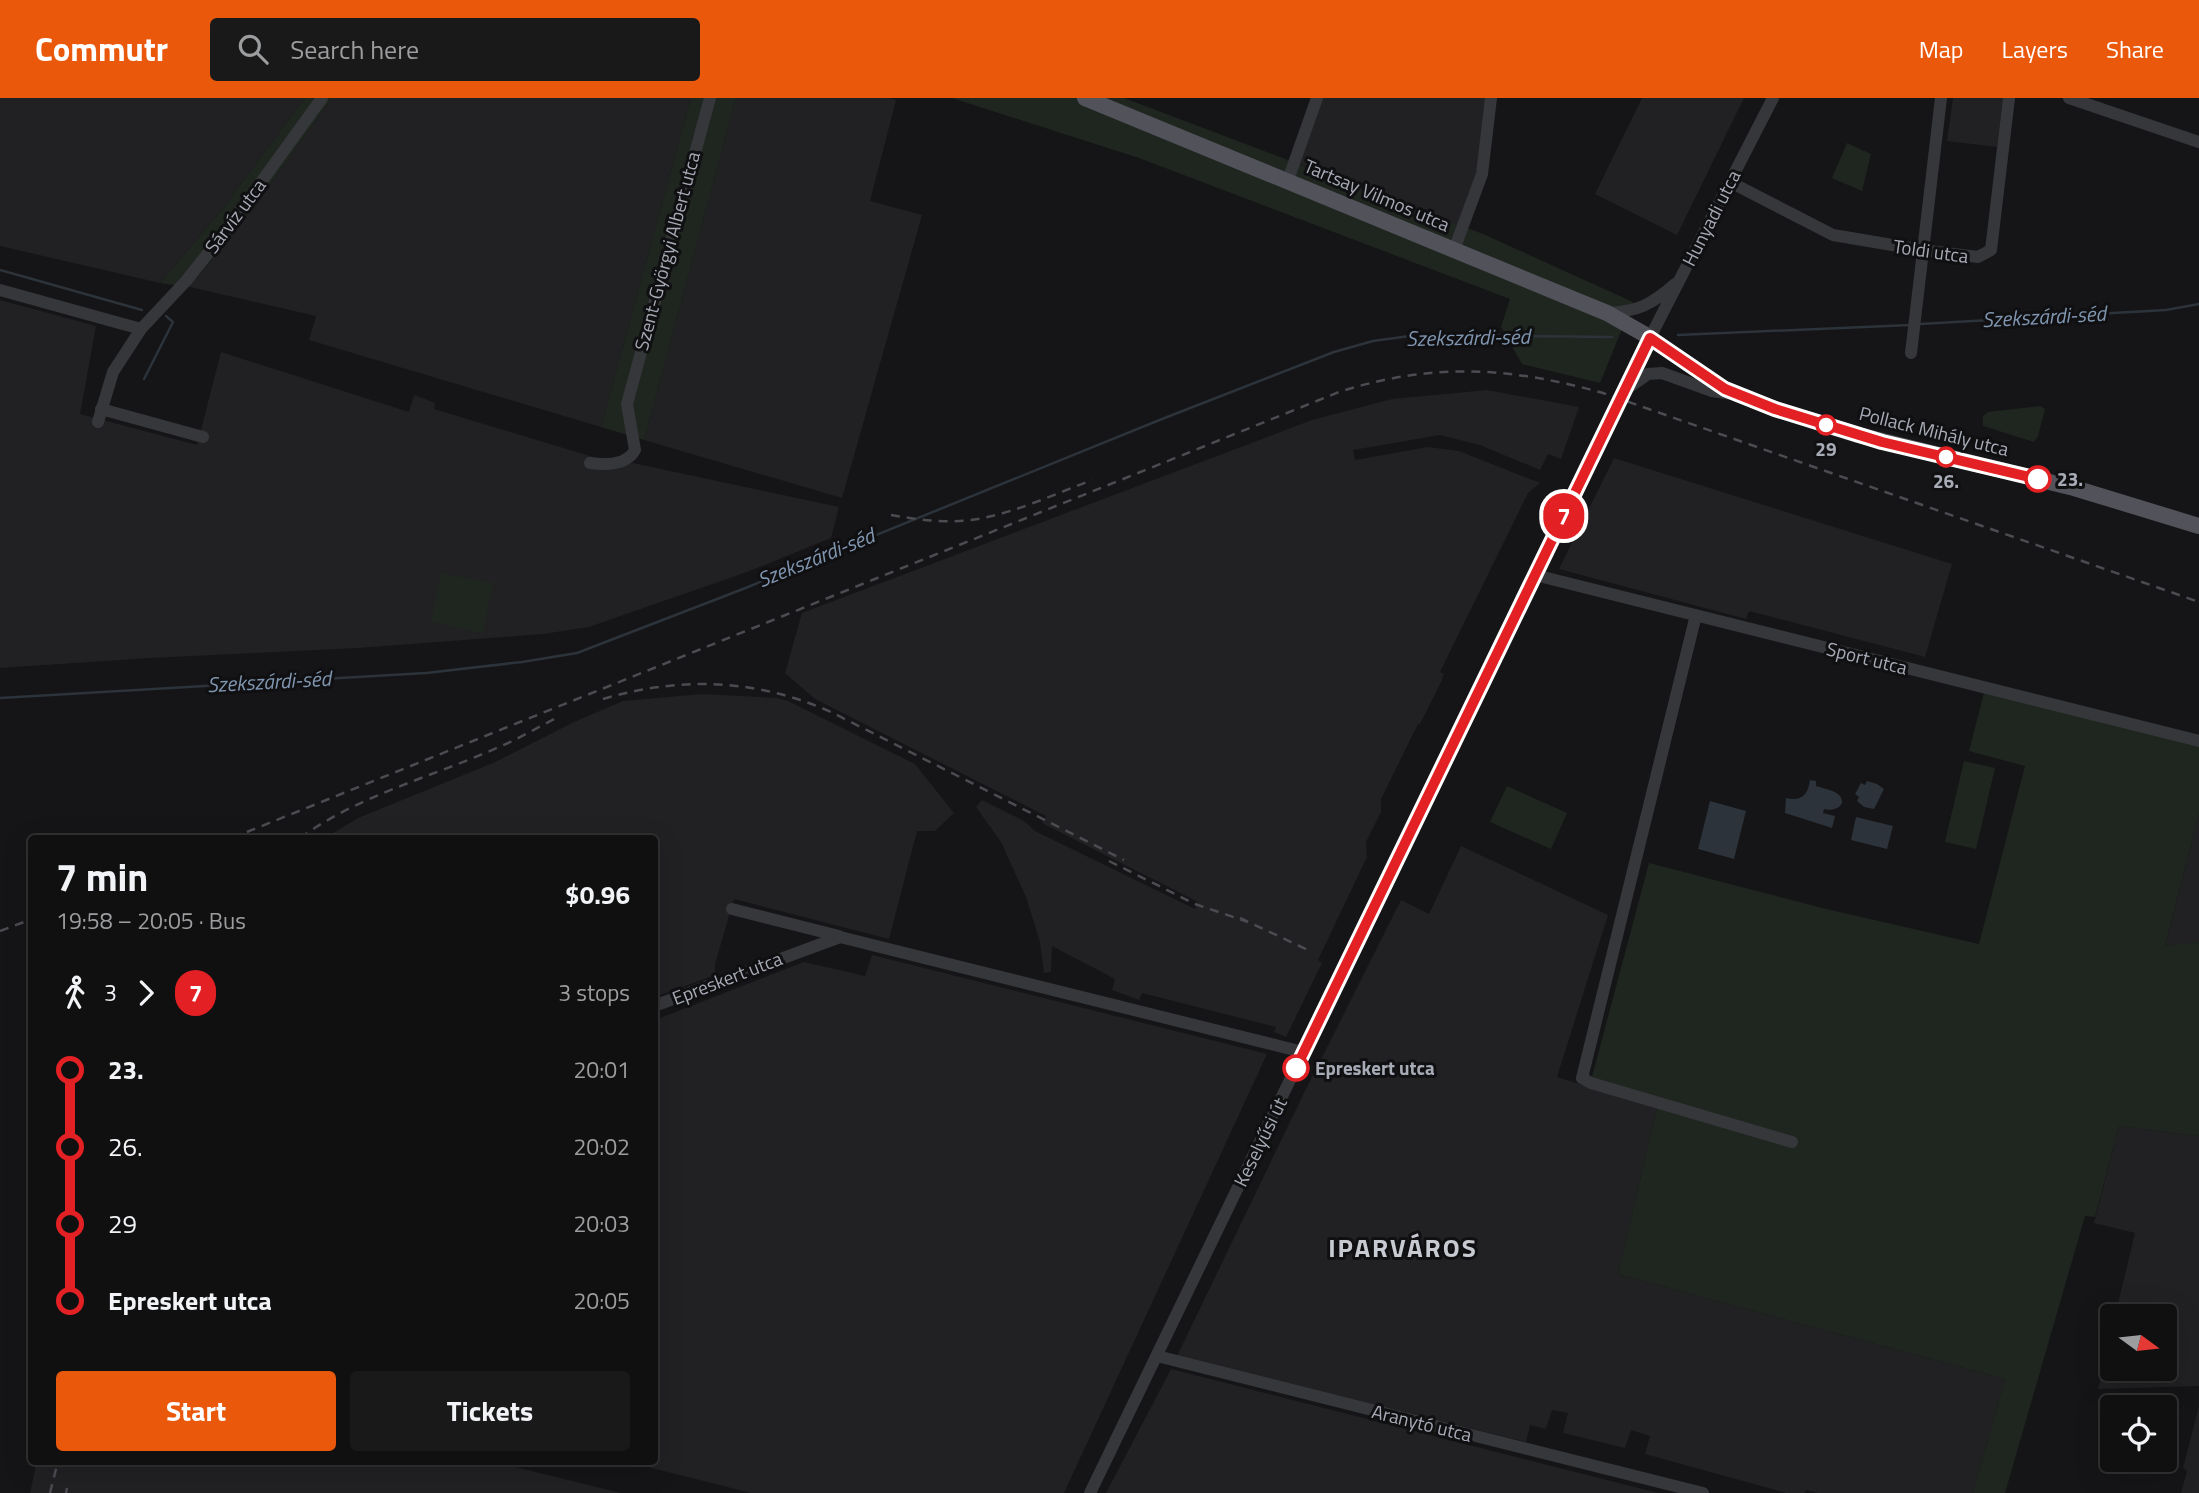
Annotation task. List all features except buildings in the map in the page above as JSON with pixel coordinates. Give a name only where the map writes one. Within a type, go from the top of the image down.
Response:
[{"type":"main road","name":"Tartsay Vilmos utca","points":[[1089,99],[1607,313],[1650,338]]},
{"type":"main road","name":"Pollack Mihály utca","points":[[1650,338],[1705,377],[1740,396],[1870,438],[2074,488],[2199,526]]},
{"type":"street","name":"Sárvíz utca","points":[[203,437],[100,415],[113,372],[141,329],[186,281],[228,228],[322,98]]},
{"type":"street","name":"Szent-Györgyi Albert utca","points":[[590,463],[620,461],[633,454],[635,442],[627,404],[710,98]]},
{"type":"street","points":[[1288,180],[1317,98]]},
{"type":"street","points":[[1454,250],[1482,174],[1492,98]]},
{"type":"street","name":"Hunyadi utca","points":[[1650,338],[1773,98]]},
{"type":"street","points":[[1911,353],[1941,98]]},
{"type":"street","name":"Toldi utca","points":[[1730,182],[1833,235],[1978,257],[1991,250],[2010,98]]},
{"type":"street","points":[[2069,98],[2199,142]]},
{"type":"street","points":[[1607,313],[1633,312],[1646,306],[1680,279]]},
{"type":"street","points":[[0,290],[141,329]]},
{"type":"street","name":"Keselyűsi út","points":[[1090,1493],[1650,338]]},
{"type":"street","name":"Pollack Mihály utca","points":[[1625,390],[1648,374],[1662,373],[1712,391],[1740,396]]},
{"type":"street","name":"Sport utca","points":[[1535,575],[2199,740]]},
{"type":"street","points":[[1696,615],[1582,1078],[1591,1083],[1792,1142]]},
{"type":"street","name":"Epreskert utca","points":[[732,909],[1303,1052]]},
{"type":"street","name":"Epreskert utca","points":[[658,1004],[840,936]]},
{"type":"street","name":"Aranytó utca","points":[[1157,1356],[1703,1493]]},
{"type":"shaded area","points":[[0,98],[305,98],[220,212],[160,283],[0,246]]},
{"type":"shaded area","points":[[305,98],[332,98],[264,193],[190,287],[160,283],[220,212]]},
{"type":"shaded area","points":[[332,98],[691,98],[601,427],[309,340],[316,316],[190,287],[264,193]]},
{"type":"shaded area","points":[[691,98],[736,98],[644,440],[601,427]]},
{"type":"shaded area","points":[[736,98],[896,100],[870,201],[922,215],[842,498],[644,440]]},
{"type":"shaded area","points":[[952,98],[1124,98],[1483,234],[1633,302],[1600,383],[1522,364],[1501,327],[1510,299],[1139,158]]},
{"type":"shaded area","points":[[1321,98],[1487,98],[1476,178],[1458,225],[1297,163]]},
{"type":"shaded area","points":[[1642,98],[1744,98],[1677,235],[1595,194]]},
{"type":"shaded area","points":[[1953,98],[2003,98],[1997,147],[1947,141]]},
{"type":"shaded area","points":[[1847,143],[1871,154],[1862,191],[1832,178]]},
{"type":"shaded area","points":[[0,300],[96,326],[80,414],[197,445],[221,352],[409,412],[414,395],[435,403],[434,409],[623,466],[633,463],[839,507],[831,538],[747,572],[589,627],[543,634],[358,648],[0,668]]},
{"type":"shaded area","points":[[1487,390],[1579,407],[1561,459],[1548,454],[1540,470],[1480,445],[1440,435],[1353,450],[1355,460],[1428,447],[1459,451],[1540,483],[1528,493],[1440,672],[1444,674],[1441,682],[1381,799],[1381,812],[1366,842],[1367,857],[1318,960],[1322,963],[1286,1037],[1274,1032],[1276,1027],[1142,993],[1139,1000],[1112,990],[1115,979],[1052,946],[1051,972],[1044,973],[1040,942],[1026,897],[1001,842],[976,807],[982,800],[1024,821],[1035,831],[1195,909],[1198,902],[1042,823],[1046,816],[815,699],[785,673],[802,613],[1312,420],[1392,399]]},
{"type":"shaded area","points":[[2040,406],[2045,409],[2034,442],[1983,426],[1983,416],[1988,412]]},
{"type":"shaded area","points":[[1614,458],[1952,564],[1925,657],[1749,611],[1746,619],[1559,569]]},
{"type":"shaded area","points":[[441,573],[493,583],[483,633],[431,622]]},
{"type":"shaded area","points":[[1984,693],[2199,747],[2199,814],[2165,946],[2199,942],[2199,1136],[2119,1126],[2095,1217],[2085,1216],[2005,1493],[1973,1493],[2005,1379],[1618,1274],[1657,1108],[1589,1088],[1649,863],[1822,908],[1979,944],[2025,766],[1969,751]]},
{"type":"shaded area","points":[[702,694],[777,698],[915,764],[954,813],[935,831],[917,831],[889,939],[734,899],[715,964],[715,975],[658,996],[658,835],[330,835],[358,818],[493,763],[574,722],[623,701]]},
{"type":"shaded area","points":[[1964,761],[1995,768],[1976,849],[1945,842]]},
{"type":"shaded area","points":[[1810,780],[1816,781],[1816,786],[1837,793],[1842,799],[1838,807],[1824,809],[1823,813],[1835,816],[1832,828],[1785,813],[1786,798],[1796,799],[1803,796],[1808,790]]},
{"type":"shaded area","points":[[1867,781],[1884,789],[1874,809],[1864,807],[1857,801],[1859,797],[1855,794],[1861,783],[1865,785]]},
{"type":"shaded area","points":[[1507,786],[1567,813],[1551,849],[1490,822]]},
{"type":"shaded area","points":[[1710,801],[1746,811],[1734,859],[1698,849]]},
{"type":"shaded area","points":[[2199,814],[2199,942],[2165,947]]},
{"type":"shaded area","points":[[1856,817],[1893,826],[1887,849],[1851,840]]},
{"type":"shaded area","points":[[1461,846],[1608,915],[1557,1077],[1657,1108],[1618,1274],[2005,1379],[1973,1493],[1817,1493],[1806,1490],[1804,1493],[1786,1493],[1645,1454],[1650,1436],[1631,1430],[1625,1448],[1563,1433],[1568,1413],[1552,1410],[1546,1429],[1530,1425],[1526,1442],[1177,1356],[1401,900],[1429,914]]},
{"type":"shaded area","points":[[872,955],[1267,1054],[1064,1493],[751,1493],[640,1465],[658,1465],[658,1019],[804,962],[865,976]]},
{"type":"shaded area","points":[[2119,1126],[2199,1136],[2199,1386],[2098,1389],[2100,1380],[2177,1381],[2177,1304],[2118,1304],[2135,1233],[2094,1223]]},
{"type":"shaded area","points":[[1171,1369],[1658,1493],[1106,1493]]},
{"type":"shaded area","points":[[2199,1406],[2199,1493],[2181,1493],[2187,1471],[2183,1468]]},
{"type":"shaded area","points":[[36,1465],[507,1465],[621,1493],[30,1493]]},
{"type":"waterway","points":[[0,270],[142,310]]},
{"type":"waterway","name":"Szekszárdi-séd","points":[[1920,324],[2166,310],[2199,304]]},
{"type":"waterway","points":[[144,379],[173,322],[166,316]]},
{"type":"waterway","name":"Szekszárdi-séd","points":[[1678,335],[1910,325]]},
{"type":"waterway","name":"Szekszárdi-séd","points":[[0,698],[426,673],[577,653],[1334,352],[1373,341],[1417,335],[1612,337]]},
{"type":"railway","points":[[239,835],[1339,392],[1374,382],[1439,372],[1503,373],[1569,384],[1603,393],[2199,602]]},
{"type":"railway","points":[[891,515],[934,521],[978,519],[1021,507],[1092,480]]},
{"type":"railway","points":[[603,699],[661,687],[718,684],[747,687],[803,701],[831,712],[1124,860]]},
{"type":"railway","points":[[305,835],[371,798],[474,758],[556,718]]},
{"type":"railway","points":[[1109,861],[1195,904],[1248,922]]},
{"type":"railway","points":[[1240,918],[1308,950]]},
{"type":"railway","points":[[0,931],[28,920]]},
{"type":"railway","points":[[50,1493],[57,1465]]},
{"type":"railway","points":[[66,1493],[67,1488]]},
{"type":"bus line","name":"7","points":[[1296,1068],[1650,338],[1725,389],[1775,409],[1882,442],[2038,479]]},
{"type":"place","name":"29","points":[[1826,425]]},
{"type":"place","name":"26.","points":[[1946,457]]},
{"type":"place","name":"23.","points":[[2038,479]]},
{"type":"place","name":"Epreskert utca","points":[[1296,1068]]},
{"type":"district","name":"IPARVÁROS","points":[[1403,1248]]}]
